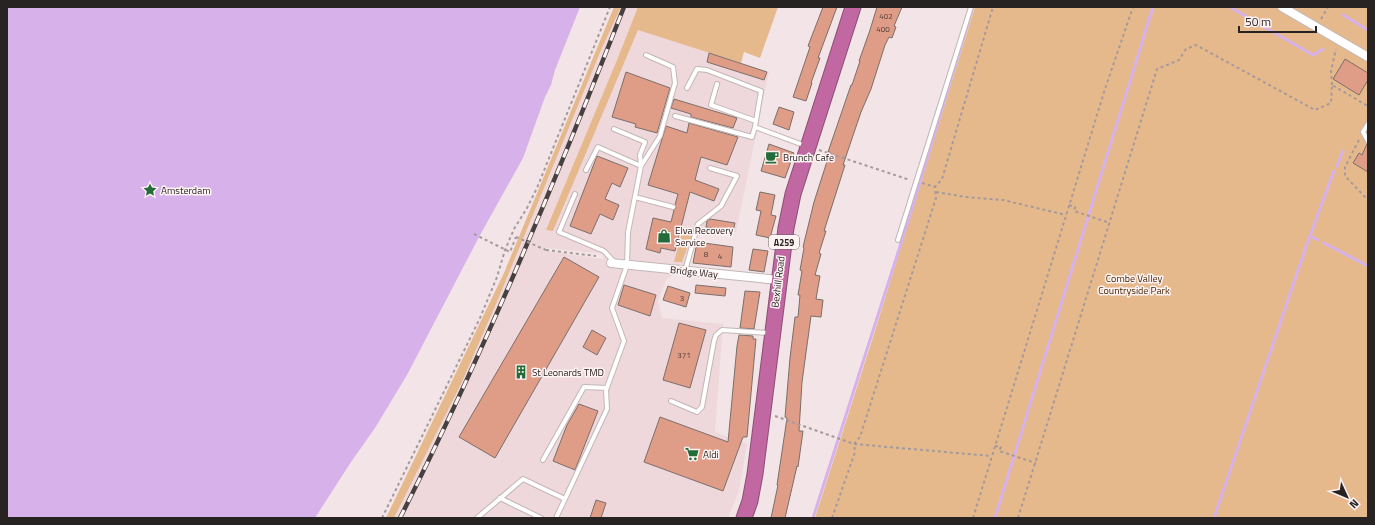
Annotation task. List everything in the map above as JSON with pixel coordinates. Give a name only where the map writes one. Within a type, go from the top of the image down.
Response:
[{"type":"highway","name":"Bexhill Road","points":[[744,518],[750,501],[755,474],[778,280],[793,194],[853,7]]},
{"type":"street","points":[[1282,7],[1368,57]]},
{"type":"street","name":"Bridge Way","points":[[613,263],[778,280]]},
{"type":"lane","points":[[898,240],[971,7]]},
{"type":"lane","points":[[641,166],[660,136],[675,83],[673,67],[646,56]]},
{"type":"lane","points":[[675,116],[752,137],[761,90],[707,70],[697,69],[687,88]]},
{"type":"lane","points":[[717,84],[711,105],[756,121]]},
{"type":"lane","points":[[1368,124],[1363,132],[1368,141]]},
{"type":"lane","points":[[755,127],[808,147]]},
{"type":"lane","points":[[556,518],[607,409],[607,388],[624,341],[612,308],[627,265],[628,232],[641,166],[640,156],[645,142],[614,129]]},
{"type":"lane","points":[[586,170],[598,147],[641,166]]},
{"type":"lane","points":[[685,271],[698,224],[721,206],[737,176],[710,168]]},
{"type":"lane","points":[[575,194],[559,232],[604,251],[613,263]]},
{"type":"lane","points":[[635,198],[673,207]]},
{"type":"lane","points":[[670,401],[697,412],[702,407],[714,340],[716,335],[722,330],[772,333]]},
{"type":"lane","points":[[543,460],[584,387],[607,388]]},
{"type":"lane","points":[[477,518],[523,479],[565,499]]},
{"type":"lane","points":[[500,498],[541,518]]},
{"type":"path","points":[[382,518],[480,318],[497,277],[505,250],[514,229],[537,188],[610,7]]},
{"type":"path","points":[[935,187],[942,179],[993,7]]},
{"type":"path","points":[[973,518],[1105,89],[1133,7]]},
{"type":"path","points":[[1317,28],[1328,7]]},
{"type":"path","points":[[1018,518],[1157,69],[1179,60],[1186,49],[1196,44],[1315,110],[1331,103],[1332,72],[1338,40]]},
{"type":"path","points":[[1332,85],[1368,106]]},
{"type":"path","points":[[1363,132],[1345,167],[1345,176],[1368,200]]},
{"type":"path","points":[[808,147],[935,187]]},
{"type":"path","points":[[832,518],[855,452],[854,444],[860,436],[934,206],[936,198],[935,187]]},
{"type":"path","points":[[936,192],[965,197],[1003,200],[1066,215]]},
{"type":"path","points":[[1069,205],[1076,207],[1074,211],[1110,223]]},
{"type":"path","points":[[474,234],[510,252],[516,237],[546,250],[584,254]]},
{"type":"path","points":[[762,411],[854,444],[992,456]]},
{"type":"path","points":[[995,446],[1001,447],[999,451],[1036,463]]},
{"type":"shaded area","points":[[7,7],[580,7],[523,158],[479,237],[407,375],[375,428],[315,518],[7,518]]},
{"type":"shaded area","points":[[614,7],[649,7],[639,30],[769,72],[736,232],[699,229],[689,263],[666,280],[658,301],[662,318],[723,324],[715,432],[747,444],[739,491],[728,518],[386,518],[504,273]],"holes":[[[546,248],[604,254],[603,259],[545,251]]]},
{"type":"green space","points":[[614,7],[621,7],[601,50],[499,297],[461,384],[394,518],[386,518],[504,273]]},
{"type":"green space","points":[[638,7],[778,7],[760,58],[744,52],[741,63],[638,30],[553,231],[546,230],[617,60]]},
{"type":"green space","name":"Combe Valley Countryside Park","points":[[975,7],[1368,7],[1368,518],[815,518],[875,331]]},
{"type":"green space","points":[[683,228],[694,230],[682,262],[674,262]]},
{"type":"building","points":[[823,7],[837,7],[818,58],[820,58],[806,101],[793,97],[810,47],[808,46]]},
{"type":"building","points":[[877,7],[902,7],[894,26],[896,27],[892,38],[889,37],[885,45],[871,89],[861,112],[843,165],[845,165],[824,231],[826,231],[819,253],[821,254],[815,275],[820,276],[816,299],[823,300],[821,317],[811,316],[802,382],[799,431],[803,431],[798,467],[797,466],[785,518],[771,518],[778,485],[787,418],[785,417],[790,358],[795,317],[798,317],[800,295],[798,295],[802,271],[800,270],[803,247],[814,202],[830,152],[828,152],[852,85]]},
{"type":"building","points":[[709,53],[767,72],[764,80],[707,62]]},
{"type":"building","points":[[1345,59],[1368,73],[1368,80],[1359,95],[1333,79]]},
{"type":"building","points":[[626,72],[670,88],[657,133],[635,127],[636,124],[612,117]]},
{"type":"building","points":[[674,99],[737,118],[733,128],[691,117],[691,114],[671,108]]},
{"type":"building","points":[[779,107],[794,112],[789,130],[773,124]]},
{"type":"building","points":[[689,123],[738,137],[727,165],[701,157],[695,180],[719,189],[714,201],[690,192],[675,251],[661,248],[660,253],[646,249],[653,218],[671,222],[674,210],[676,208],[675,205],[678,194],[648,185],[666,126],[687,133]]},
{"type":"building","points":[[769,144],[794,153],[785,178],[761,171]]},
{"type":"building","points":[[1367,144],[1368,172],[1353,163],[1359,153],[1362,155]]},
{"type":"building","points":[[597,156],[628,168],[620,187],[612,183],[605,199],[619,205],[613,220],[600,214],[591,234],[570,226]]},
{"type":"building","points":[[760,192],[775,195],[771,215],[776,216],[770,238],[756,235],[761,211],[756,210]]},
{"type":"building","points":[[710,219],[735,223],[733,232],[706,227],[707,221]]},
{"type":"building","points":[[697,242],[733,247],[731,267],[693,263]]},
{"type":"building","points":[[753,249],[768,251],[764,272],[749,270]]},
{"type":"building","name":"St Leonards TMD","points":[[564,257],[599,277],[495,458],[459,437]]},
{"type":"building","points":[[624,285],[656,295],[650,316],[618,305]]},
{"type":"building","points":[[696,285],[726,288],[725,296],[695,293]]},
{"type":"building","points":[[668,286],[690,293],[686,307],[663,300]]},
{"type":"building","points":[[745,291],[760,292],[754,329],[740,328]]},
{"type":"building","points":[[679,323],[706,330],[690,388],[663,380]]},
{"type":"building","points":[[592,330],[606,338],[597,355],[583,347]]},
{"type":"building","name":"Aldi","points":[[739,335],[753,336],[753,339],[756,339],[747,437],[743,437],[723,491],[644,462],[660,417],[728,442]]},
{"type":"building","points":[[579,404],[598,411],[575,470],[553,461],[567,425]]},
{"type":"building","points":[[596,500],[606,503],[601,518],[590,518]]},
{"type":"waterway","points":[[813,518],[911,212],[973,7]]},
{"type":"waterway","points":[[995,518],[1153,7]]},
{"type":"waterway","points":[[1230,7],[1313,55],[1323,49]]},
{"type":"waterway","points":[[1343,15],[1368,30]]},
{"type":"waterway","points":[[1337,166],[1343,151]]},
{"type":"waterway","points":[[1214,518],[1307,244],[1334,171]]},
{"type":"waterway","points":[[1310,236],[1318,240]]},
{"type":"waterway","points":[[1324,243],[1368,266]]},
{"type":"railway","points":[[400,518],[490,329],[545,201],[624,7]]},
{"type":"place","name":"Brunch Cafe","points":[[772,157]]},
{"type":"place","name":"Amsterdam","points":[[150,190]]},
{"type":"place","name":"Elva Recovery Service","points":[[664,236]]},
{"type":"place","name":"St Leonards TMD","points":[[521,372]]},
{"type":"place","name":"Aldi","points":[[692,454]]}]
